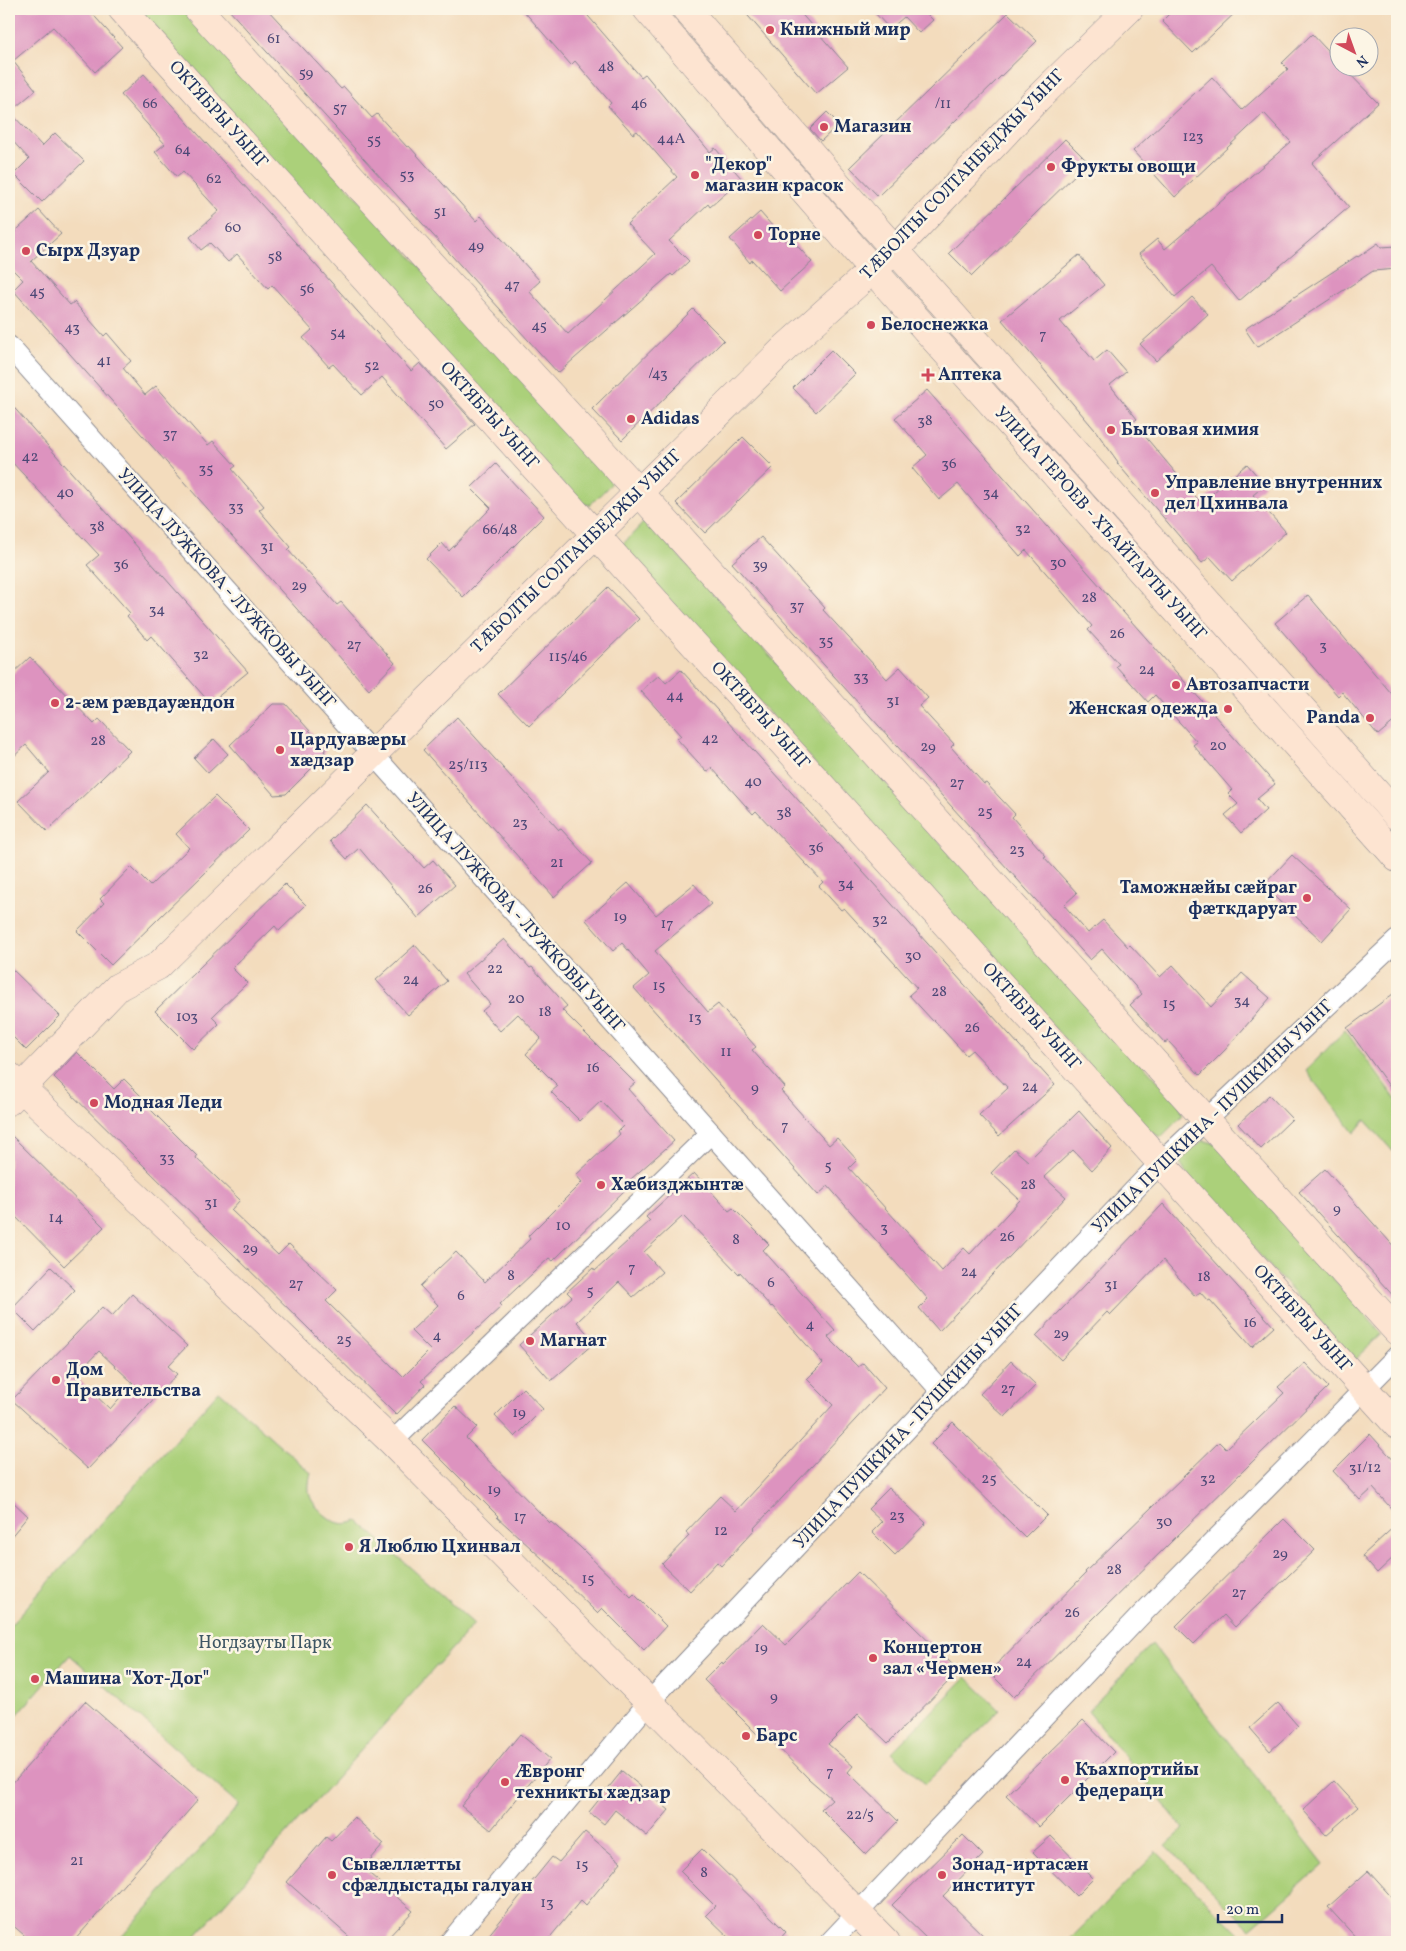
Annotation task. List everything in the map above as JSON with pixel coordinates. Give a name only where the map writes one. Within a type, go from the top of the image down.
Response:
[{"type":"street","name":"ОКТЯБРЫ УЫНГ","points":[[122,9],[1397,1425]]},
{"type":"street","points":[[198,9],[639,492],[1397,1331]]},
{"type":"street","name":"УЛИЦА ГЕРОЕВ - ХЪАЙТАРТЫ УЫНГ","points":[[647,9],[872,270],[1397,858]]},
{"type":"street","name":"УЛИЦА ГЕРОЕВ - ХЪАЙТАРТЫ УЫНГ","points":[[686,9],[1397,816]]},
{"type":"street","name":"ТÆБОЛТЫ СОЛТАНБЕДЖЫ УЫНГ","points":[[13,1089],[118,987],[158,966],[786,347],[896,249],[1036,100],[1129,9]]},
{"type":"street","name":"УЛИЦА ЛУЖКОВА - ЛУЖКОВЫ УЫНГ","points":[[9,346],[942,1392]]},
{"type":"street","name":"УЛИЦА ПУШКИНА - ПУШКИНЫ УЫНГ","points":[[450,1942],[649,1702],[1161,1162],[1397,940]]},
{"type":"street","points":[[13,1089],[154,1213],[392,1442],[506,1560],[886,1942]]},
{"type":"street","points":[[392,1442],[711,1133]]},
{"type":"street","points":[[830,1942],[1141,1615],[1397,1356]]},
{"type":"green space","points":[[132,9],[186,9],[608,473],[611,484],[590,505],[580,503]]},
{"type":"green space","points":[[646,520],[1179,1104],[1183,1115],[1161,1137],[1148,1131],[624,553],[623,544]]},
{"type":"green space","points":[[1345,1030],[1397,1101],[1397,1156],[1365,1120],[1354,1133],[1306,1071]]},
{"type":"green space","points":[[1203,1140],[1216,1144],[1382,1334],[1355,1360],[1186,1174],[1180,1162]]},
{"type":"green space","name":"Ногдзауты Парк","points":[[219,1391],[311,1473],[310,1496],[315,1505],[325,1515],[340,1523],[358,1521],[474,1624],[190,1942],[117,1942],[239,1805],[70,1655],[9,1724],[9,1627]]},
{"type":"green space","points":[[1152,1644],[1324,1864],[1250,1929],[1166,1845],[1184,1829],[1088,1711]]},
{"type":"green space","points":[[966,1677],[1000,1710],[925,1784],[892,1752]]},
{"type":"green space","points":[[1157,1852],[1247,1942],[1067,1942]]},
{"type":"building","points":[[16,9],[88,9],[122,47],[95,72],[53,27],[13,61],[36,90],[10,112],[42,146],[55,133],[84,161],[42,202],[14,174],[29,159],[9,137],[9,15]]},
{"type":"building","points":[[228,9],[267,9],[341,89],[344,87],[372,118],[377,114],[407,147],[409,146],[476,221],[481,216],[540,281],[529,291],[568,334],[655,254],[627,224],[677,177],[637,131],[633,134],[608,106],[611,103],[575,61],[571,65],[522,9],[582,9],[641,77],[645,74],[710,152],[715,148],[742,179],[710,207],[708,204],[669,241],[689,261],[673,276],[671,274],[558,373]]},
{"type":"building","points":[[742,9],[797,9],[848,67],[816,94]]},
{"type":"building","points":[[871,9],[922,9],[933,20],[919,33],[904,17],[890,29]]},
{"type":"building","points":[[1174,9],[1239,9],[1193,53],[1162,21]]},
{"type":"building","points":[[1008,13],[1037,41],[878,196],[850,167]]},
{"type":"building","points":[[1312,34],[1328,51],[1328,78],[1354,78],[1378,103],[1312,163],[1349,207],[1239,301],[1211,267],[1175,297],[1139,254],[1157,239],[1165,249],[1291,142],[1264,113],[1175,197],[1133,151],[1212,77],[1242,110],[1288,69],[1282,63]]},
{"type":"building","points":[[144,74],[411,371],[420,363],[475,424],[446,449],[382,377],[362,395],[333,364],[329,367],[303,338],[312,330],[272,285],[268,289],[237,254],[228,262],[210,243],[201,250],[190,237],[219,211],[183,172],[177,177],[155,152],[165,144],[121,95]]},
{"type":"building","name":"Магазин","points":[[827,112],[839,124],[821,141],[810,129]]},
{"type":"building","points":[[1065,139],[1088,162],[972,276],[949,253]]},
{"type":"building","points":[[39,210],[61,234],[31,261],[70,305],[74,302],[104,336],[107,333],[131,361],[123,368],[145,395],[156,386],[208,445],[213,441],[236,466],[232,469],[264,506],[259,510],[291,547],[288,550],[337,605],[341,602],[395,663],[369,690],[13,290],[23,280],[9,266],[9,237]]},
{"type":"building","points":[[760,212],[787,243],[791,239],[812,262],[780,291],[752,260],[750,263],[730,239]]},
{"type":"building","points":[[1378,243],[1381,247],[1397,246],[1397,269],[1373,271],[1257,347],[1245,329]]},
{"type":"building","points":[[1079,255],[1104,285],[1060,321],[1094,361],[1107,350],[1126,372],[1110,385],[1137,419],[1133,422],[1201,503],[1247,464],[1265,485],[1253,495],[1286,532],[1232,581],[1210,557],[1202,563],[1117,463],[1095,430],[1002,320]]},
{"type":"building","points":[[1192,297],[1208,314],[1156,361],[1140,344]]},
{"type":"building","points":[[693,309],[724,340],[622,440],[592,409]]},
{"type":"building","points":[[831,350],[855,374],[816,412],[793,388]]},
{"type":"building","points":[[927,390],[1275,784],[1257,799],[1266,810],[1241,833],[1225,815],[1238,804],[1228,794],[1232,790],[1193,745],[1197,742],[1155,695],[1148,702],[1116,666],[1119,664],[1088,630],[1092,626],[1026,550],[1020,556],[958,484],[939,500],[912,468],[927,455],[895,418]]},
{"type":"building","points":[[9,402],[248,672],[210,703],[151,636],[147,640],[127,616],[130,613],[87,565],[99,555],[9,459]]},
{"type":"building","points":[[743,437],[773,467],[705,533],[676,503]]},
{"type":"building","points":[[496,464],[544,516],[463,597],[426,559],[442,543],[449,551],[491,508],[471,488]]},
{"type":"building","points":[[761,537],[825,608],[823,610],[887,679],[900,667],[928,698],[919,706],[954,744],[951,747],[984,784],[986,783],[1015,814],[1012,817],[1046,856],[1044,857],[1077,893],[1064,905],[1088,933],[1103,920],[1160,977],[1173,965],[1211,1007],[1242,973],[1270,998],[1225,1050],[1200,1075],[1168,1041],[1165,1043],[1130,1005],[1142,994],[1102,949],[1090,960],[732,563]]},
{"type":"building","points":[[608,587],[639,619],[529,726],[498,694]]},
{"type":"building","points":[[1308,595],[1397,700],[1397,719],[1378,735],[1342,692],[1338,696],[1275,623]]},
{"type":"building","points":[[30,657],[94,724],[99,719],[130,751],[47,831],[18,801],[49,772],[26,745],[9,761],[9,677]]},
{"type":"building","points":[[681,670],[1055,1085],[999,1136],[979,1115],[1008,1088],[972,1050],[966,1055],[933,1021],[909,995],[917,988],[844,908],[841,910],[819,886],[823,882],[756,811],[753,814],[712,768],[707,772],[677,739],[681,736],[641,691],[659,675],[666,683]]},
{"type":"building","name":"Цардуавæры хæдзар","points":[[273,704],[286,704],[325,748],[324,756],[286,794],[274,795],[230,745]]},
{"type":"building","points":[[457,717],[559,830],[561,829],[592,863],[554,897],[423,750]]},
{"type":"building","points":[[214,739],[228,754],[208,773],[194,758]]},
{"type":"building","points":[[215,796],[249,830],[111,965],[77,931],[104,903],[100,899],[131,867],[150,886],[189,848],[176,834]]},
{"type":"building","points":[[367,805],[424,868],[433,860],[455,885],[418,918],[359,848],[347,859],[330,841]]},
{"type":"building","name":"Таможнæйы сæйраг фæткдаруат","points":[[1292,855],[1351,909],[1322,941],[1263,886]]},
{"type":"building","points":[[628,883],[656,915],[694,884],[711,904],[655,951],[708,1012],[718,1004],[756,1047],[752,1050],[785,1087],[781,1091],[829,1145],[837,1138],[857,1160],[849,1168],[942,1271],[964,1248],[970,1254],[1020,1200],[991,1173],[1014,1149],[1028,1161],[1079,1111],[1112,1148],[1092,1170],[1073,1150],[1044,1177],[1066,1197],[939,1331],[919,1308],[928,1299],[828,1186],[818,1195],[634,988],[649,975],[622,943],[613,951],[586,920]]},
{"type":"building","points":[[285,884],[306,905],[279,931],[275,926],[232,968],[247,983],[212,1017],[219,1024],[193,1049],[155,1011]]},
{"type":"building","points":[[504,939],[567,1006],[562,1010],[635,1083],[628,1089],[674,1141],[631,1179],[633,1182],[553,1261],[549,1258],[500,1304],[502,1306],[421,1381],[425,1385],[396,1415],[54,1077],[77,1052],[114,1089],[124,1079],[150,1105],[148,1107],[197,1156],[196,1158],[240,1200],[231,1210],[278,1255],[289,1244],[337,1290],[326,1301],[403,1377],[430,1350],[411,1331],[438,1305],[420,1286],[456,1252],[485,1282],[530,1239],[528,1236],[582,1182],[576,1175],[620,1134],[618,1131],[624,1125],[601,1101],[580,1121],[551,1092],[558,1086],[526,1054],[541,1038],[518,1014],[500,1031],[482,1011],[490,1004],[464,974]]},
{"type":"building","points":[[415,945],[447,981],[408,1015],[376,980]]},
{"type":"building","points":[[9,966],[60,1016],[26,1050],[9,1033]]},
{"type":"building","points":[[1397,991],[1397,1097],[1347,1028]]},
{"type":"building","points":[[1269,1095],[1292,1119],[1261,1149],[1238,1124]]},
{"type":"building","points":[[9,1133],[104,1227],[64,1266],[9,1210]]},
{"type":"building","points":[[1325,1169],[1397,1250],[1397,1300],[1299,1192]]},
{"type":"building","points":[[694,1173],[729,1211],[733,1208],[769,1244],[763,1250],[835,1331],[828,1337],[858,1367],[863,1363],[885,1388],[721,1566],[717,1562],[690,1591],[662,1564],[689,1536],[686,1532],[720,1496],[736,1511],[833,1405],[807,1379],[823,1363],[740,1272],[739,1274],[683,1216],[644,1252],[662,1272],[633,1297],[619,1282],[577,1322],[595,1342],[551,1381],[519,1345],[572,1297],[567,1292],[593,1268],[595,1271],[650,1221],[646,1217]]},
{"type":"building","points":[[1163,1204],[1274,1327],[1252,1347],[1210,1300],[1208,1301],[1200,1292],[1195,1296],[1163,1260],[1110,1315],[1107,1312],[1061,1360],[1036,1336]]},
{"type":"building","points":[[51,1267],[75,1290],[35,1331],[12,1308]]},
{"type":"building","name":"Дом Правительства","points":[[132,1294],[187,1346],[168,1366],[177,1374],[88,1469],[12,1400],[102,1307],[112,1316]],"holes":[[[99,1351],[133,1383],[110,1409],[75,1376]]]},
{"type":"building","points":[[1011,1361],[1036,1385],[1005,1417],[980,1394]]},
{"type":"building","points":[[1305,1363],[1328,1387],[1014,1697],[989,1672],[1085,1572],[1219,1442],[1226,1449],[1284,1393],[1278,1387]]},
{"type":"building","points":[[523,1388],[543,1409],[515,1437],[495,1416]]},
{"type":"building","points":[[455,1406],[477,1427],[466,1438],[550,1523],[579,1546],[631,1597],[634,1594],[666,1626],[644,1650],[602,1608],[597,1613],[555,1570],[497,1517],[422,1440]]},
{"type":"building","points":[[953,1422],[1047,1515],[1025,1537],[931,1444]]},
{"type":"building","points":[[1370,1434],[1397,1464],[1397,1515],[1373,1488],[1360,1500],[1333,1471]]},
{"type":"building","points":[[889,1488],[926,1523],[895,1555],[872,1532],[882,1522],[868,1509]]},
{"type":"building","points":[[9,1498],[28,1516],[9,1539]]},
{"type":"building","points":[[1284,1519],[1315,1550],[1235,1627],[1224,1615],[1194,1644],[1176,1626]]},
{"type":"building","points":[[1397,1524],[1397,1554],[1377,1573],[1362,1556]]},
{"type":"building","points":[[858,1572],[959,1671],[888,1743],[858,1714],[828,1744],[853,1766],[848,1772],[898,1821],[866,1854],[821,1809],[832,1799],[809,1779],[762,1731],[758,1735],[704,1680],[722,1662],[723,1664],[763,1623],[786,1645]]},
{"type":"building","points":[[85,1701],[198,1800],[73,1942],[32,1942],[9,1922],[9,1787]]},
{"type":"building","points":[[1278,1703],[1298,1726],[1270,1751],[1250,1728]]},
{"type":"building","name":"Къахпортийы федераци","points":[[1083,1720],[1114,1752],[1039,1827],[1006,1795]]},
{"type":"building","name":"Æвpонг техникты хæдзар","points":[[520,1734],[550,1759],[491,1830],[461,1806]]},
{"type":"building","points":[[622,1771],[669,1810],[647,1836],[615,1810],[604,1824],[589,1812]]},
{"type":"building","points":[[1334,1781],[1358,1807],[1326,1835],[1303,1810]]},
{"type":"building","name":"Сывæллæтты сфæлдыстады галуан","points":[[354,1817],[384,1844],[363,1868],[413,1911],[384,1942],[355,1942],[287,1882],[326,1837],[331,1841]]},
{"type":"building","points":[[585,1832],[621,1862],[586,1905],[581,1900],[546,1942],[483,1942],[552,1857],[559,1862]]},
{"type":"building","name":"Зонад-иртасæн институт","points":[[963,1835],[983,1855],[943,1896],[990,1942],[930,1942],[892,1905]]},
{"type":"building","points":[[1051,1836],[1093,1879],[1076,1896],[1033,1852]]},
{"type":"building","points":[[702,1849],[786,1932],[777,1942],[734,1942],[706,1915],[715,1906],[680,1871]]},
{"type":"building","points":[[1368,1871],[1397,1903],[1397,1942],[1360,1942],[1328,1907]]},
{"type":"place","name":"Книжный мир","points":[[770,30]]},
{"type":"place","name":"Магазин","points":[[824,127]]},
{"type":"place","name":"Фрукты овощи","points":[[1051,167]]},
{"type":"place","name":"\"Декор\" магазин красок","points":[[695,175]]},
{"type":"place","name":"Торне","points":[[758,235]]},
{"type":"place","name":"Сырх Дзуар","points":[[26,251]]},
{"type":"place","name":"Белоснежка","points":[[871,325]]},
{"type":"place","name":"Аптека","points":[[928,375]]},
{"type":"place","name":"Adidas","points":[[631,419]]},
{"type":"place","name":"Бытовая химия","points":[[1111,430]]},
{"type":"place","name":"Управление внутренних дел Цхинвала","points":[[1155,493]]},
{"type":"place","name":"Автозапчасти","points":[[1176,685]]},
{"type":"place","name":"2-æм рӕвдауӕндон","points":[[55,703]]},
{"type":"place","name":"Женская одежда","points":[[1228,709]]},
{"type":"place","name":"Panda","points":[[1370,718]]},
{"type":"place","name":"Цардуавæры хæдзар","points":[[280,750]]},
{"type":"place","name":"Таможнæйы сæйраг фæткдаруат","points":[[1307,898]]},
{"type":"place","name":"Модная Леди","points":[[94,1103]]},
{"type":"place","name":"Хæбизджынтæ","points":[[601,1185]]},
{"type":"place","name":"Магнат","points":[[530,1341]]},
{"type":"place","name":"Дом Правительства","points":[[56,1380]]},
{"type":"place","name":"Я Люблю Цхинвал","points":[[349,1547]]},
{"type":"place","name":"Концертон зал «Чермен»","points":[[873,1658]]},
{"type":"place","name":"Машина \"Хот-Дог\"","points":[[35,1679]]},
{"type":"place","name":"Барс","points":[[746,1736]]},
{"type":"place","name":"Къахпортийы федераци","points":[[1065,1780]]},
{"type":"place","name":"Æвpонг техникты хæдзар","points":[[505,1782]]},
{"type":"place","name":"Сывæллæтты сфæлдыстады галуан","points":[[332,1875]]},
{"type":"place","name":"Зонад-иртасæн институт","points":[[942,1875]]}]
